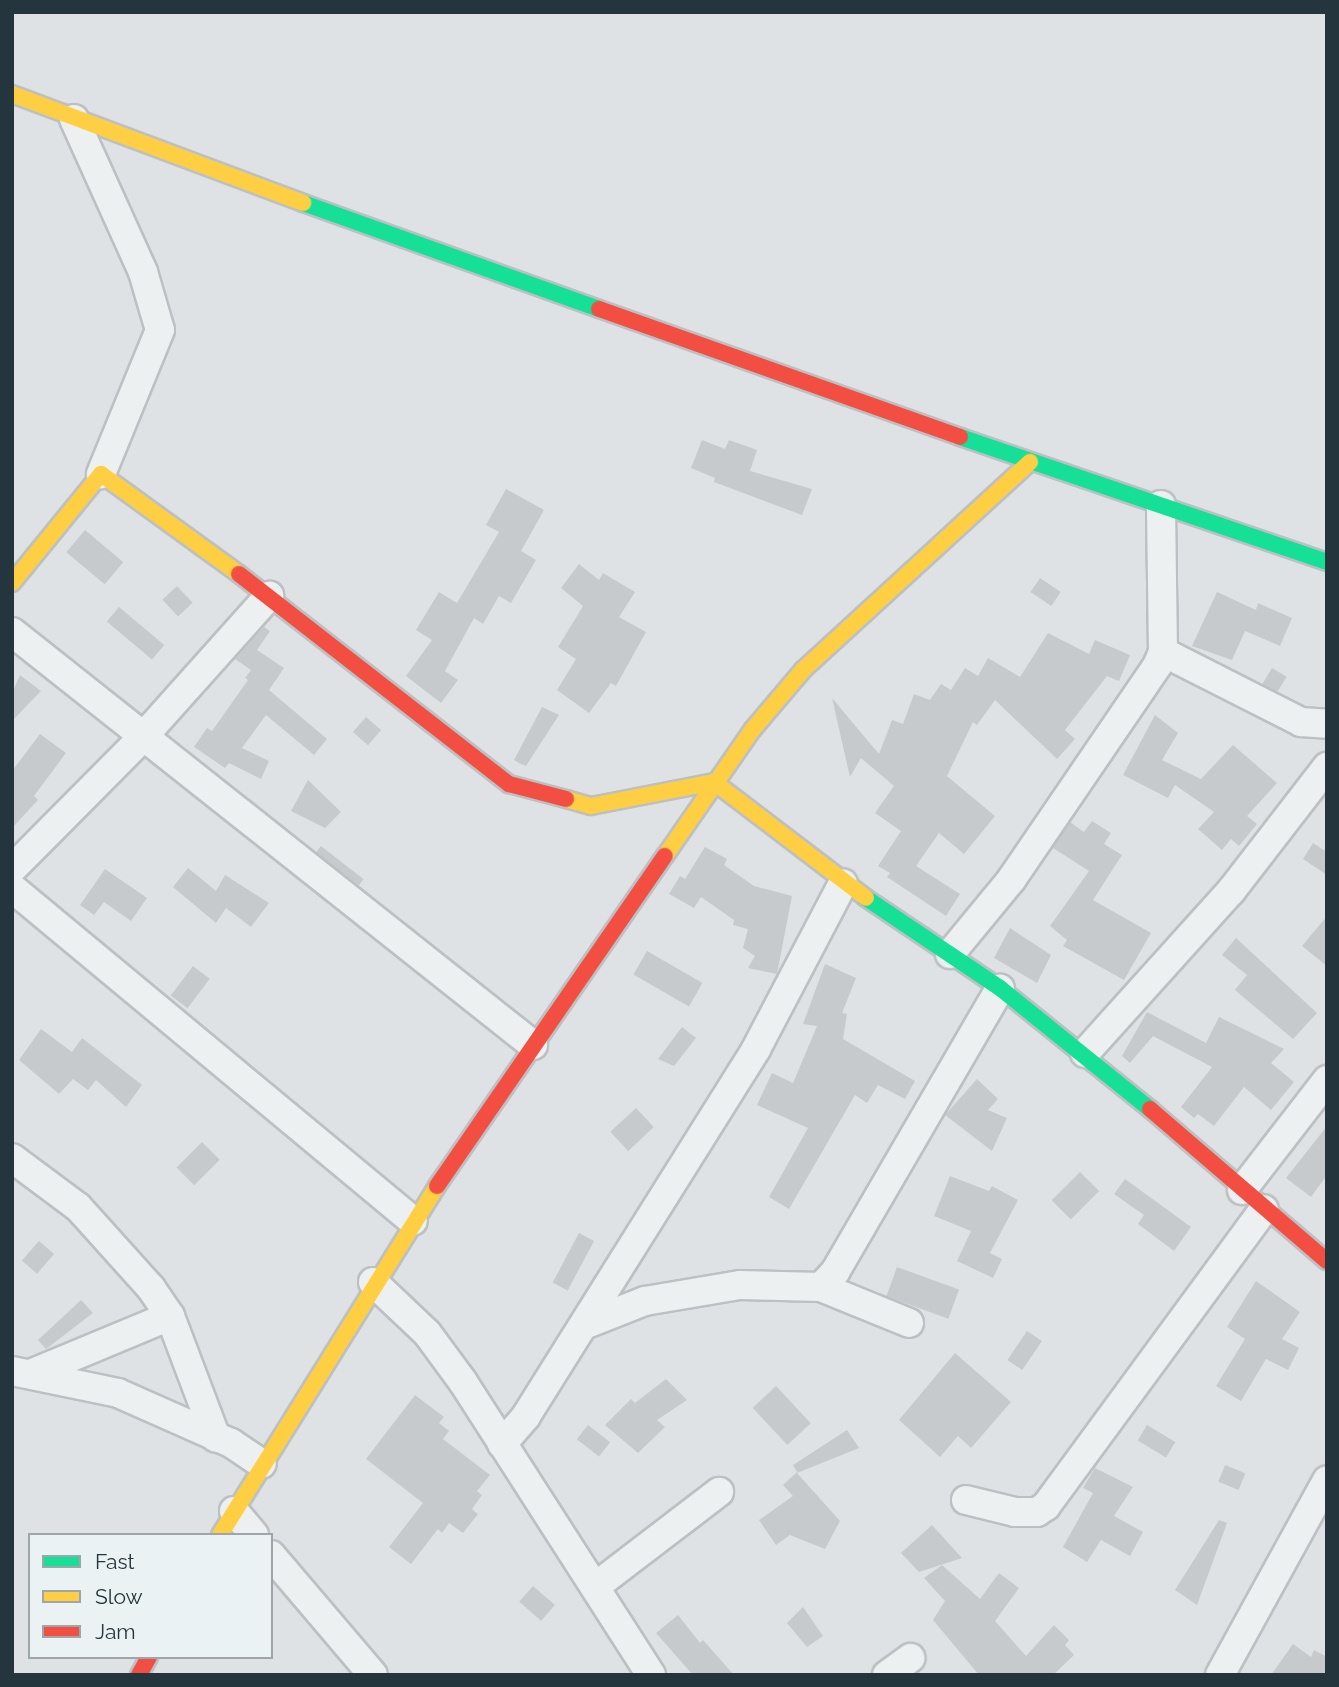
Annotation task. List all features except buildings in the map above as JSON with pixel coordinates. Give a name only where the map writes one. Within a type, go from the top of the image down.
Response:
[{"type":"street","points":[[12,94],[74,119],[1030,462],[1327,562]]},
{"type":"street","points":[[12,583],[102,474],[160,330],[143,272],[74,119]]},
{"type":"street","points":[[250,1533],[227,1523],[373,1282],[714,782],[803,670],[1030,462]]},
{"type":"street","points":[[102,474],[269,596],[475,761],[509,784],[592,806],[714,782],[843,883],[1000,988],[1085,1053],[1327,1261]]},
{"type":"street","points":[[950,954],[1011,880],[1163,652],[1161,505]]},
{"type":"street","points":[[12,869],[142,738],[269,596]]},
{"type":"street","points":[[12,632],[142,738],[533,1045]]},
{"type":"street","points":[[1163,652],[1301,722],[1327,724]]},
{"type":"street","points":[[1085,1053],[1231,891],[1327,767]]},
{"type":"street","points":[[502,1444],[526,1416],[756,1049],[843,883]]},
{"type":"street","points":[[12,888],[413,1221]]},
{"type":"street","points":[[821,1287],[835,1272],[1000,988]]},
{"type":"street","points":[[1242,1190],[1327,1080]]},
{"type":"street","points":[[12,1158],[78,1207],[170,1316],[216,1438]]},
{"type":"street","points":[[966,1500],[1015,1512],[1037,1512],[1046,1506],[1264,1209]]},
{"type":"street","points":[[373,1282],[427,1333],[596,1586],[650,1675]]},
{"type":"street","points":[[584,1325],[645,1301],[740,1285],[821,1287],[909,1323]]},
{"type":"street","points":[[23,1372],[170,1316]]},
{"type":"street","points":[[23,1372],[118,1393],[216,1438],[262,1464]]},
{"type":"street","points":[[1220,1675],[1327,1480]]},
{"type":"street","points":[[596,1586],[719,1492]]},
{"type":"street","points":[[273,1557],[373,1675]]},
{"type":"street","points":[[887,1675],[910,1658]]},
{"type":"street","points":[[139,1675],[148,1659]]},
{"type":"traffic: fast","points":[[303,203],[599,309]]},
{"type":"traffic: fast","points":[[960,437],[1327,562]]},
{"type":"traffic: fast","points":[[866,898],[1000,988],[1150,1109]]},
{"type":"traffic: slow","points":[[12,94],[303,203]]},
{"type":"traffic: slow","points":[[665,856],[753,729],[803,670],[1030,462]]},
{"type":"traffic: slow","points":[[12,583],[101,474],[239,574]]},
{"type":"traffic: slow","points":[[566,799],[591,806],[714,782],[866,898]]},
{"type":"traffic: slow","points":[[221,1533],[437,1186]]},
{"type":"traffic: jam","points":[[599,309],[960,437]]},
{"type":"traffic: jam","points":[[239,574],[509,784],[566,799]]},
{"type":"traffic: jam","points":[[437,1186],[665,856]]},
{"type":"traffic: jam","points":[[1150,1109],[1327,1261]]},
{"type":"traffic: jam","points":[[139,1675],[148,1659]]}]
